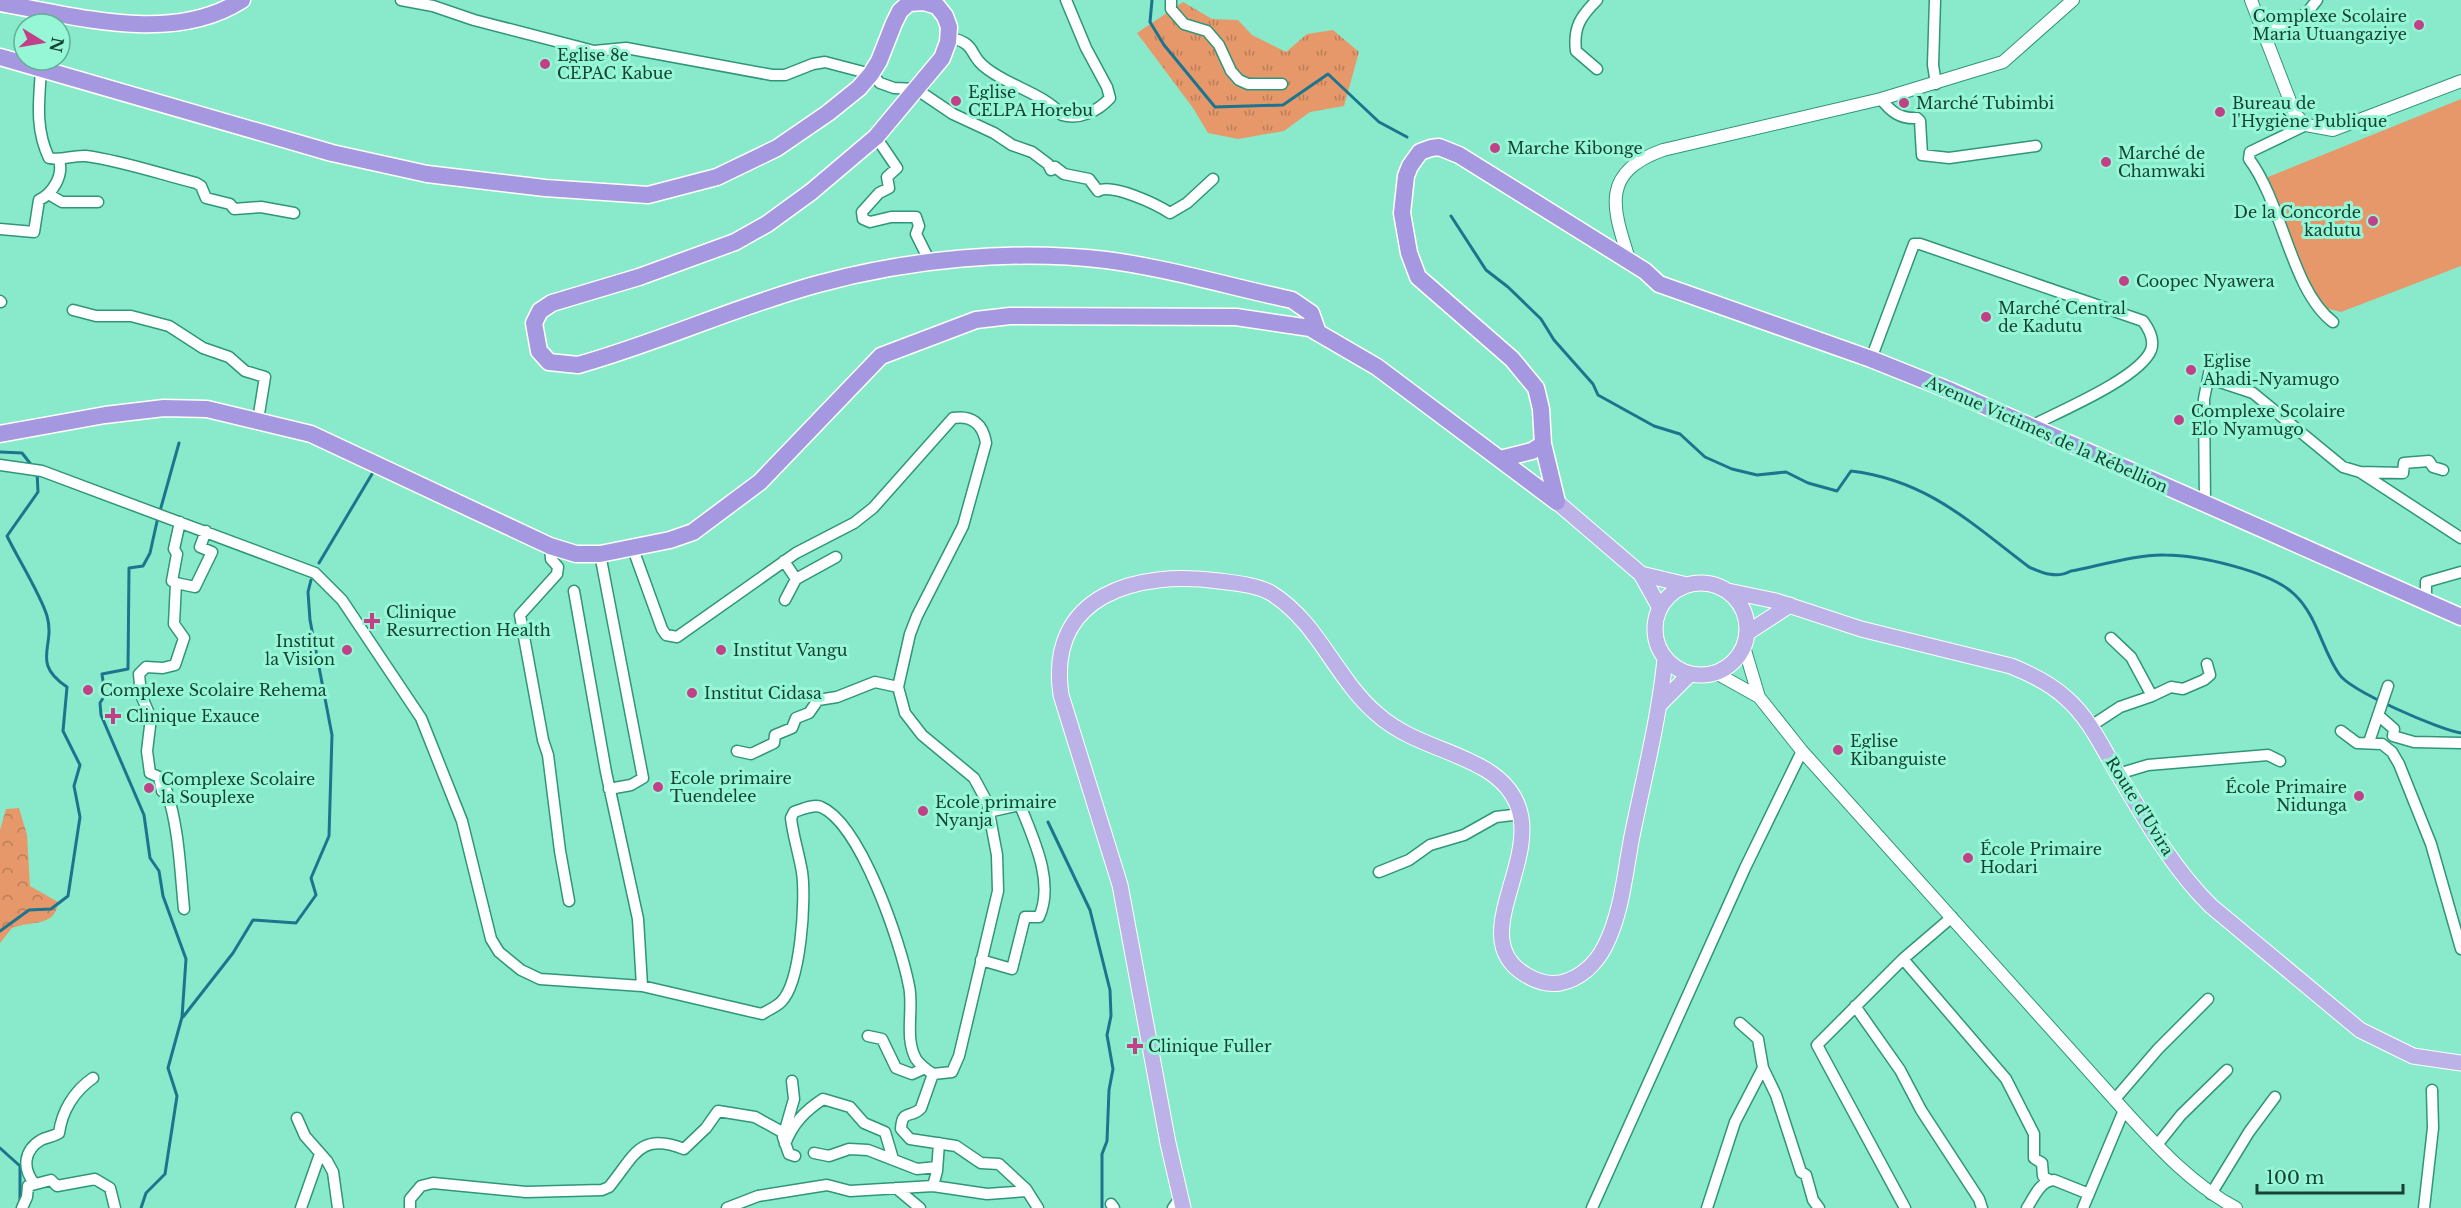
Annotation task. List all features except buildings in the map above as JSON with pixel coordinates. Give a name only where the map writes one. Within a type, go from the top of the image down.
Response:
[{"type":"highway","points":[[0,3],[110,21],[176,24],[219,13],[242,0]]},
{"type":"highway","points":[[48,72],[332,153],[427,174],[545,188],[648,195],[717,177],[777,148],[828,113],[859,88],[871,74],[879,61],[897,17],[909,3],[924,2],[937,6],[945,16],[948,37],[942,58],[876,137],[812,192],[767,224],[735,242],[639,277],[552,303],[540,311],[534,323],[539,351],[549,362],[578,365],[745,306],[856,275],[927,264],[1022,256],[1122,263],[1292,300],[1311,313],[1318,333]]},
{"type":"highway","name":"Avenue Victimes de la Rébellion","points":[[1557,502],[1543,444],[1540,403],[1536,388],[1527,376],[1470,321],[1418,277],[1408,254],[1402,213],[1406,176],[1420,152],[1431,148],[1450,151],[1630,262],[1659,284],[1871,359],[2031,426],[2461,617]]},
{"type":"highway","points":[[0,434],[105,415],[164,408],[207,410],[258,420],[311,434],[356,453],[550,546],[576,554],[600,554],[633,549],[693,532],[759,482],[881,356],[976,320],[1046,314],[1236,317],[1310,328],[1377,368],[1557,502]]},
{"type":"highway","points":[[1500,459],[1532,451],[1543,444]]},
{"type":"main road","points":[[1557,502],[1641,574],[1660,608]]},
{"type":"main road","points":[[1641,574],[1687,585],[1708,583],[1728,591],[1743,610],[1746,640]]},
{"type":"main road","points":[[1178,1204],[1120,885],[1061,695],[1059,663],[1068,635],[1080,614],[1101,595],[1146,581],[1206,579],[1267,591],[1299,615],[1317,635],[1344,679],[1374,712],[1394,728],[1418,741],[1489,772],[1513,796],[1521,814],[1523,842],[1501,921],[1503,946],[1516,969],[1544,982],[1564,982],[1587,970],[1597,959],[1616,920],[1660,704],[1665,659]]},
{"type":"main road","points":[[1687,585],[1668,597],[1660,608],[1655,629],[1657,641],[1665,659],[1678,670],[1690,674],[1716,673],[1732,663],[1746,640],[1790,605]]},
{"type":"main road","name":"Route d'Uvira","points":[[1728,591],[1790,605],[1861,628],[2019,669],[2055,689],[2091,726],[2166,850],[2197,892],[2211,906],[2360,1030],[2413,1056],[2461,1063]]},
{"type":"main road","points":[[1660,704],[1690,674]]},
{"type":"street","points":[[401,0],[434,6],[474,20],[594,51],[626,48],[772,75],[785,75],[813,64],[825,62],[871,74],[880,83],[894,88],[916,89],[953,114],[994,133],[1012,146],[1032,152],[1048,164],[1051,170],[1055,166],[1064,174],[1089,179],[1098,191],[1103,188],[1113,189],[1142,198],[1170,213],[1187,204],[1213,179]]},
{"type":"street","points":[[948,37],[963,40],[970,45],[984,67],[1062,115],[1073,116],[1099,110],[1110,98],[1107,87],[1086,48],[1066,0]]},
{"type":"street","points":[[1171,0],[1171,9],[1184,24],[1207,31],[1219,45],[1231,71],[1239,80],[1248,84],[1282,84]]},
{"type":"street","points":[[1597,0],[1581,15],[1576,26],[1575,40],[1576,51],[1597,69]]},
{"type":"street","points":[[1935,0],[1933,65],[1936,84]]},
{"type":"street","points":[[1630,262],[1614,213],[1617,190],[1625,172],[1641,158],[1663,150],[1881,99],[2003,62],[2073,0]]},
{"type":"street","points":[[2251,0],[2295,114],[2306,125],[2333,130],[2461,81]]},
{"type":"street","points":[[2263,33],[2306,14],[2317,0]]},
{"type":"street","points":[[41,72],[38,112],[42,142],[49,158],[59,160],[70,156],[86,156],[196,183],[201,186],[206,198],[222,201],[234,209],[261,207],[294,213]]},
{"type":"street","points":[[1881,99],[1891,112],[1902,118],[1917,118],[1920,121],[1922,154],[1949,158],[2036,146]]},
{"type":"street","points":[[2306,125],[2250,152],[2249,159],[2264,180],[2309,294],[2333,322]]},
{"type":"street","points":[[876,137],[897,168],[887,177],[889,188],[879,193],[862,212],[863,219],[870,222],[891,217],[916,217],[919,226],[916,234],[927,256],[927,264]]},
{"type":"street","points":[[0,229],[34,232],[39,200],[50,195],[57,180],[59,160]]},
{"type":"street","points":[[50,195],[62,202],[98,202]]},
{"type":"street","points":[[1871,359],[1914,244],[2143,321],[2149,328],[2153,342],[2151,352],[2141,364],[2108,388],[2031,426]]},
{"type":"street","points":[[73,310],[96,316],[131,316],[169,326],[203,348],[228,357],[245,371],[266,377],[258,420]]},
{"type":"street","points":[[2205,504],[2204,416],[2212,358]]},
{"type":"street","points":[[2208,378],[2253,393],[2337,464],[2360,472],[2461,538]]},
{"type":"street","points":[[633,549],[662,629],[672,638],[686,632],[784,561],[854,523],[873,508],[953,418],[964,417],[976,421],[984,430],[986,442],[963,526],[952,553],[917,616],[898,687],[905,713],[922,735],[974,778],[987,802],[997,855],[998,891],[959,1056],[952,1072],[929,1071],[912,1074],[896,1068],[882,1039],[868,1036]]},
{"type":"street","points":[[2360,472],[2403,473],[2404,463],[2429,461],[2433,467],[2443,470]]},
{"type":"street","points":[[0,465],[42,471],[315,573],[342,600],[421,718],[452,790],[470,851],[490,939],[499,952],[522,970],[540,979],[642,986],[762,1014],[783,1001],[802,937],[805,910],[802,873],[791,818],[794,812],[819,806],[832,814],[849,833],[872,874],[910,987],[911,1044],[916,1058],[929,1071]]},
{"type":"street","points":[[180,522],[174,549],[177,554],[172,581],[176,583],[195,587],[212,552],[200,547],[206,531]]},
{"type":"street","points":[[550,546],[551,559],[558,567],[556,574],[520,615],[543,740],[548,755],[569,901]]},
{"type":"street","points":[[600,554],[643,778],[631,785],[609,789]]},
{"type":"street","points":[[785,600],[796,579],[836,556]]},
{"type":"street","points":[[784,561],[796,579]]},
{"type":"street","points":[[2400,591],[2426,596],[2426,582],[2461,572]]},
{"type":"street","points":[[176,583],[174,624],[184,638],[175,665],[163,668],[146,667],[139,674],[141,695],[151,718],[147,751],[150,773],[159,777],[162,791],[166,789],[170,802],[178,846],[184,909]]},
{"type":"street","points":[[574,591],[609,789],[639,926],[642,986]]},
{"type":"street","points":[[2111,638],[2131,657],[2152,696]]},
{"type":"street","points":[[1746,640],[1759,697]]},
{"type":"street","points":[[2091,726],[2120,707],[2171,687],[2183,689],[2204,681],[2210,675],[2207,664]]},
{"type":"street","points":[[1716,673],[1759,697],[1802,751],[2124,1110],[2157,1145],[2211,1194],[2224,1205],[2236,1208]]},
{"type":"street","points":[[737,751],[751,754],[774,743],[775,735],[792,728],[796,718],[808,712],[818,700],[837,697],[874,682],[898,687]]},
{"type":"street","points":[[2369,742],[2388,686]]},
{"type":"street","points":[[2378,714],[2394,729],[2393,736],[2414,741],[2461,743]]},
{"type":"street","points":[[2341,730],[2355,742],[2382,744],[2392,752],[2419,810],[2461,949]]},
{"type":"street","points":[[1592,1208],[1745,868],[1802,751]]},
{"type":"street","points":[[2118,774],[2148,765],[2268,755],[2280,761]]},
{"type":"street","points":[[981,960],[1012,969],[1025,917],[1039,917],[1044,886],[1035,845],[1020,805],[988,812]]},
{"type":"street","points":[[1379,872],[1409,860],[1430,845],[1464,835],[1496,817],[1521,814]]},
{"type":"street","points":[[1905,1208],[1817,1049],[1818,1041],[1903,959],[1952,917]]},
{"type":"street","points":[[1903,959],[1986,1052],[2006,1079],[2034,1134],[2033,1156],[2042,1163],[2043,1176],[2089,1194]]},
{"type":"street","points":[[2115,1100],[2158,1049],[2208,999]]},
{"type":"street","points":[[1856,1006],[1900,1071],[1921,1110],[1979,1199],[1982,1208]]},
{"type":"street","points":[[1740,1023],[1758,1039],[1763,1068],[1776,1095],[1801,1172],[1806,1175],[1813,1200],[1819,1208]]},
{"type":"street","points":[[1707,1208],[1735,1122],[1763,1068]]},
{"type":"street","points":[[2157,1145],[2181,1115],[2227,1070]]},
{"type":"street","points":[[929,1071],[921,1108],[918,1112],[906,1115],[902,1120],[901,1129],[909,1139],[956,1146],[981,1162],[999,1164],[1027,1191],[1038,1208]]},
{"type":"street","points":[[34,1183],[28,1176],[25,1163],[28,1153],[41,1139],[59,1133],[61,1120],[70,1102],[80,1087],[93,1078]]},
{"type":"street","points":[[792,1081],[794,1099],[784,1138],[789,1154],[795,1156]]},
{"type":"street","points":[[2424,1208],[2433,1128],[2432,1090]]},
{"type":"street","points":[[2211,1194],[2249,1132],[2275,1097]]},
{"type":"street","points":[[784,1138],[807,1108],[823,1099],[850,1107],[864,1123],[885,1132],[893,1159]]},
{"type":"street","points":[[2083,1208],[2124,1110]]},
{"type":"street","points":[[410,1208],[410,1199],[422,1186],[433,1183],[526,1192],[602,1190],[609,1187],[637,1150],[651,1142],[665,1143],[684,1149],[706,1128],[718,1111],[755,1117],[784,1138]]},
{"type":"street","points":[[297,1118],[305,1136],[333,1172],[338,1208]]},
{"type":"street","points":[[933,1186],[939,1143]]},
{"type":"street","points":[[814,1153],[829,1156],[849,1149],[868,1150],[917,1169],[937,1167]]},
{"type":"street","points":[[301,1208],[320,1154]]},
{"type":"street","points":[[22,1208],[27,1197],[28,1186],[34,1183],[51,1180],[57,1186],[95,1179],[110,1188],[115,1208]]},
{"type":"street","points":[[2027,1208],[2043,1183],[2049,1180]]},
{"type":"street","points":[[727,1208],[758,1196],[826,1185],[850,1191],[933,1186],[987,1194],[1027,1191]]},
{"type":"street","points":[[896,1188],[920,1208]]},
{"type":"street","points":[[756,1208],[758,1196]]},
{"type":"green space","points":[[1183,2],[1212,19],[1238,20],[1252,35],[1286,52],[1307,34],[1333,30],[1359,52],[1344,106],[1310,112],[1284,131],[1238,139],[1208,133],[1193,108],[1137,33]]},
{"type":"green space","name":"De la Concorde kadutu","points":[[2461,99],[2461,266],[2341,312],[2325,308],[2311,288],[2268,177]]},
{"type":"green space","points":[[19,808],[27,835],[30,886],[58,902],[56,910],[47,920],[12,928],[0,943],[0,830],[6,809]]},
{"type":"waterway","points":[[1152,0],[1150,22],[1164,45],[1215,107],[1283,105],[1328,74],[1379,122],[1407,137]]},
{"type":"waterway","points":[[1451,216],[1486,270],[1508,287],[1541,319],[1554,340],[1593,384],[1598,395],[1654,426],[1680,434],[1705,457],[1732,469],[1757,475],[1786,472],[1808,483],[1837,491],[1851,471],[1903,484],[1947,506],[2029,567],[2050,574],[2060,575],[2131,558],[2165,555],[2214,561],[2268,578],[2283,586],[2302,602],[2314,622],[2333,665],[2347,681],[2396,709],[2461,733]]},
{"type":"waterway","points":[[160,511],[179,443]]},
{"type":"waterway","points":[[0,452],[22,453],[33,467]]},
{"type":"waterway","points":[[0,931],[29,910],[51,909],[68,896],[80,817],[74,786],[80,765],[63,731],[67,687],[50,670],[46,654],[49,637],[47,616],[7,536],[38,492],[37,472]]},
{"type":"waterway","points":[[319,563],[372,474]]},
{"type":"waterway","points":[[141,1208],[146,1193],[165,1174],[177,1096],[168,1068],[182,1017],[186,959],[163,896],[159,871],[150,858],[144,815],[101,715],[100,703],[105,695],[102,674],[128,669],[129,568],[143,566],[150,553],[158,517]]},
{"type":"waterway","points":[[183,1017],[233,953],[253,920],[296,923],[316,895],[311,878],[329,836],[332,735],[310,620],[308,592],[311,580]]},
{"type":"waterway","points":[[1048,822],[1090,910],[1110,990],[1111,1016],[1107,1035],[1113,1069],[1109,1090],[1107,1141],[1102,1154],[1102,1208]]},
{"type":"waterway","points":[[0,1148],[20,1166],[20,1203]]},
{"type":"place","name":"Complexe Scolaire Maria Utuangaziye","points":[[2419,25]]},
{"type":"place","name":"Eglise 8e CEPAC Kabue","points":[[545,64]]},
{"type":"place","name":"Eglise CELPA Horebu","points":[[956,101]]},
{"type":"place","name":"Marché Tubimbi","points":[[1904,103]]},
{"type":"place","name":"Bureau de l'Hygiène Publique","points":[[2220,112]]},
{"type":"place","name":"Marche Kibonge","points":[[1495,148]]},
{"type":"place","name":"Marché de Chamwaki","points":[[2106,162]]},
{"type":"place","name":"De la Concorde kadutu","points":[[2373,221]]},
{"type":"place","name":"Coopec Nyawera","points":[[2124,281]]},
{"type":"place","name":"Marché Central de Kadutu","points":[[1986,317]]},
{"type":"place","name":"Eglise Ahadi-Nyamugo","points":[[2191,370]]},
{"type":"place","name":"Complexe Scolaire Elo Nyamugo","points":[[2179,420]]},
{"type":"place","name":"Clinique Resurrection Health","points":[[372,621]]},
{"type":"place","name":"Institut la Vision","points":[[347,650]]},
{"type":"place","name":"Institut Vangu","points":[[721,650]]},
{"type":"place","name":"Complexe Scolaire Rehema","points":[[88,690]]},
{"type":"place","name":"Institut Cidasa","points":[[692,693]]},
{"type":"place","name":"Clinique Exauce","points":[[113,716]]},
{"type":"place","name":"Eglise Kibanguiste","points":[[1838,750]]},
{"type":"place","name":"Ecole primaire Tuendelee","points":[[658,787]]},
{"type":"place","name":"Complexe Scolaire la Souplexe","points":[[149,788]]},
{"type":"place","name":"École Primaire Nidunga","points":[[2359,796]]},
{"type":"place","name":"Ecole primaire Nyanja","points":[[923,811]]},
{"type":"place","name":"École Primaire Hodari","points":[[1968,858]]},
{"type":"place","name":"Clinique Fuller","points":[[1135,1046]]}]
